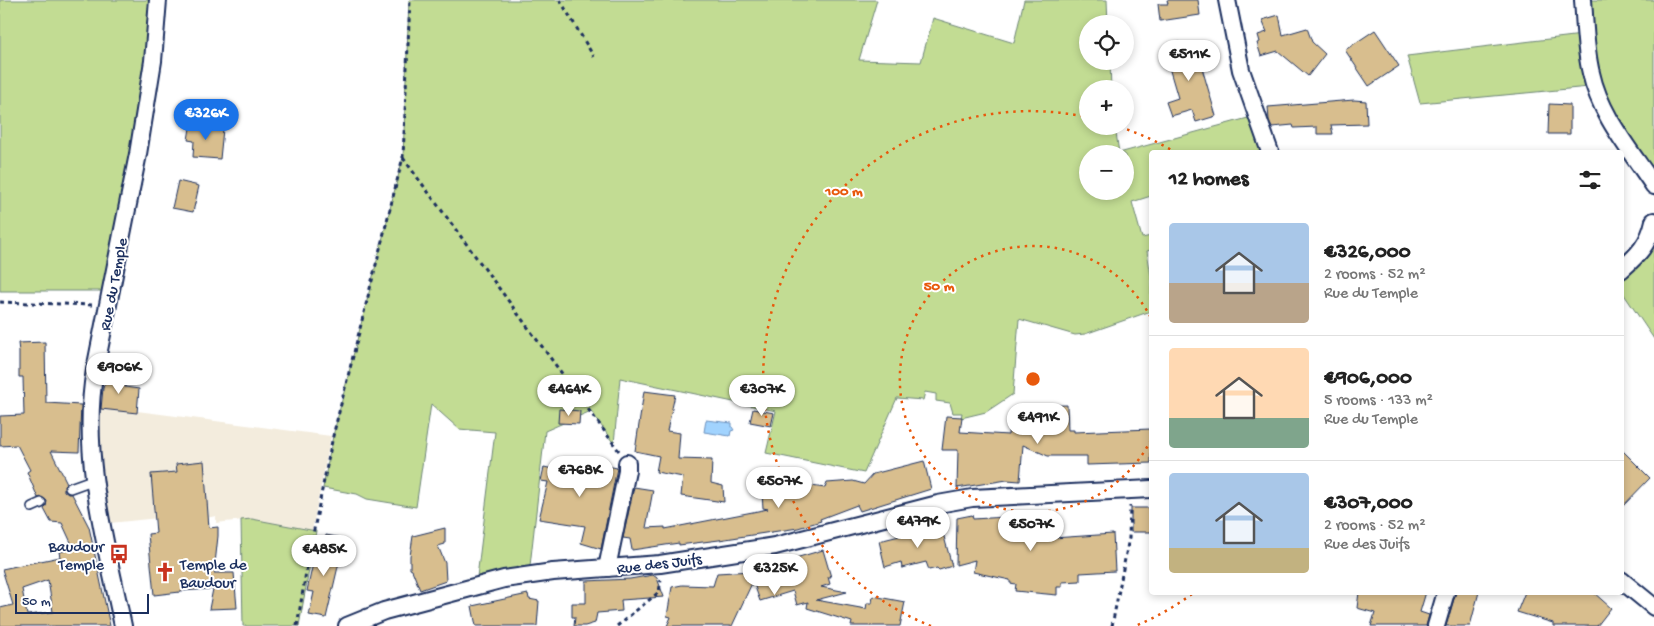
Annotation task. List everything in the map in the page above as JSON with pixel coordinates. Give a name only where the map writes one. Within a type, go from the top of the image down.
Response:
[{"type":"street","name":"Rue du Temple","points":[[123,626],[95,479],[90,434],[90,404],[94,370],[138,154],[153,61],[158,0]]},
{"type":"street","points":[[1227,0],[1241,70],[1269,150]]},
{"type":"street","points":[[1583,0],[1590,71],[1598,96],[1616,129],[1654,186]]},
{"type":"street","points":[[1624,267],[1641,251],[1648,240],[1654,221]]},
{"type":"street","points":[[607,568],[627,470],[626,462]]},
{"type":"street","name":"Rue des Juifs","points":[[347,626],[384,611],[504,579],[553,572],[660,564],[775,546],[938,504],[972,498],[1149,489]]},
{"type":"street","points":[[1624,582],[1654,607]]},
{"type":"street","points":[[1436,626],[1445,595]]},
{"type":"lane","points":[[70,488],[95,479]]},
{"type":"path","points":[[297,626],[334,436],[403,157],[410,0]]},
{"type":"path","points":[[560,0],[594,57]]},
{"type":"path","points":[[403,157],[591,411],[626,462]]},
{"type":"path","points":[[0,302],[108,306]]},
{"type":"path","points":[[1112,626],[1129,538],[1130,490]]},
{"type":"path","points":[[616,626],[659,592],[661,587],[660,564]]},
{"type":"shaded area","points":[[98,406],[331,436],[312,530],[252,519],[216,523],[216,516],[206,518],[206,513],[110,523],[99,462]]},
{"type":"green space","points":[[0,0],[152,0],[147,63],[102,291],[0,291]]},
{"type":"green space","points":[[409,0],[877,0],[859,60],[921,62],[933,18],[1014,43],[1024,0],[1107,0],[1108,15],[1079,15],[1079,70],[1110,70],[1111,80],[1079,80],[1079,135],[1116,135],[1118,145],[1079,145],[1079,200],[1134,200],[1134,149],[1248,118],[1261,150],[1149,150],[1149,197],[1132,202],[1142,238],[1149,236],[1149,250],[1147,251],[1149,264],[1149,312],[1085,334],[1075,335],[1019,319],[1013,394],[986,412],[961,418],[962,413],[953,413],[950,403],[936,401],[936,394],[925,392],[923,400],[897,398],[864,473],[766,453],[776,411],[620,378],[614,444],[591,411],[545,431],[529,575],[476,585],[495,432],[459,429],[431,404],[416,507],[367,499],[357,494],[323,488],[333,436],[403,157]]},
{"type":"green space","points":[[1586,0],[1654,0],[1654,165],[1649,166],[1602,96]]},
{"type":"green space","points":[[1582,35],[1589,87],[1420,103],[1407,56]]},
{"type":"green space","points":[[1654,246],[1654,339],[1624,294],[1624,278]]},
{"type":"green space","points":[[252,519],[316,531],[299,626],[243,626],[241,520]]},
{"type":"water","points":[[706,420],[732,423],[734,430],[731,431],[730,436],[704,432]]},
{"type":"building","points":[[1167,0],[1198,0],[1200,15],[1160,21],[1158,4],[1168,4]]},
{"type":"building","points":[[1279,15],[1283,35],[1307,28],[1312,42],[1325,54],[1308,76],[1278,51],[1261,56],[1257,43],[1260,42],[1258,35],[1267,32],[1262,20]]},
{"type":"building","points":[[1375,30],[1399,66],[1369,86],[1345,50]]},
{"type":"building","points":[[1179,42],[1181,51],[1202,45],[1209,66],[1202,68],[1216,116],[1196,122],[1192,110],[1171,116],[1166,102],[1178,98],[1163,47]]},
{"type":"building","points":[[1354,100],[1366,101],[1367,124],[1331,125],[1333,134],[1317,134],[1317,127],[1294,128],[1293,125],[1272,127],[1269,120],[1268,107]]},
{"type":"building","points":[[1549,104],[1570,105],[1570,134],[1548,134]]},
{"type":"building","points":[[191,122],[211,124],[211,128],[223,129],[220,159],[193,157],[194,141],[188,140]]},
{"type":"building","points":[[178,181],[199,186],[193,212],[172,208]]},
{"type":"building","points":[[45,342],[46,403],[81,405],[79,452],[51,451],[67,483],[64,486],[64,491],[72,494],[89,527],[110,626],[0,626],[0,608],[13,605],[2,569],[60,557],[59,552],[74,549],[62,523],[51,522],[44,509],[47,501],[42,497],[38,498],[27,472],[30,470],[17,445],[0,446],[0,416],[24,415],[23,377],[19,377],[18,343]],"holes":[[[48,580],[53,612],[27,615],[22,589]]]},
{"type":"building","points":[[109,372],[125,374],[125,387],[139,389],[137,413],[101,409],[103,388]]},
{"type":"building","points":[[644,391],[675,395],[667,431],[680,433],[678,459],[712,460],[711,483],[723,486],[724,502],[681,496],[683,477],[656,472],[659,456],[635,451]]},
{"type":"building","points":[[1067,405],[1068,430],[1074,430],[1074,432],[1149,429],[1149,463],[1087,465],[1087,456],[1048,456],[1023,445],[1020,481],[1007,480],[957,488],[958,450],[942,450],[946,416],[962,417],[960,432],[1008,435],[1010,415],[1025,417],[1026,406]]},
{"type":"building","points":[[559,409],[580,411],[579,424],[558,423]]},
{"type":"building","points":[[753,409],[774,413],[771,426],[750,422]]},
{"type":"building","points":[[1624,452],[1650,478],[1624,505]]},
{"type":"building","points":[[574,459],[617,468],[601,549],[581,543],[585,526],[539,519],[548,482],[541,481],[544,467],[571,473]]},
{"type":"building","points":[[204,461],[209,528],[218,527],[214,573],[234,573],[237,608],[209,609],[213,589],[154,595],[148,534],[156,533],[151,474],[177,472],[176,464]]},
{"type":"building","points":[[924,461],[931,489],[860,511],[857,505],[820,519],[821,521],[798,528],[719,540],[679,545],[679,543],[632,550],[630,539],[623,538],[634,487],[653,490],[646,528],[665,527],[665,529],[768,509],[763,508],[762,493],[775,493],[774,488],[804,485],[825,488],[827,483],[853,481],[864,484],[873,474]]},
{"type":"building","points":[[1131,508],[1149,508],[1149,532],[1131,532]]},
{"type":"building","points":[[1057,514],[1053,538],[1113,534],[1115,571],[1080,573],[1080,581],[1062,582],[1062,587],[1057,587],[1057,595],[1015,591],[1016,584],[1010,583],[1010,580],[973,572],[975,560],[956,565],[957,518],[972,515],[973,519]]},
{"type":"building","points":[[940,522],[952,566],[939,570],[937,568],[929,570],[926,562],[902,568],[901,562],[885,567],[879,541],[924,530],[925,526]]},
{"type":"building","points":[[445,528],[445,544],[438,546],[445,563],[446,581],[420,590],[410,569],[413,536]]},
{"type":"building","points":[[326,535],[342,538],[338,558],[340,558],[326,618],[309,615],[314,592],[307,591],[315,554],[323,555]]},
{"type":"building","points":[[823,550],[831,577],[828,577],[830,584],[821,587],[847,592],[816,600],[866,609],[867,603],[872,603],[873,596],[905,602],[900,626],[851,626],[852,622],[807,608],[808,602],[797,605],[793,591],[760,601],[753,581],[732,626],[667,626],[671,617],[667,616],[672,587],[682,585],[713,586],[717,573],[787,569],[785,561]]},
{"type":"building","points":[[653,575],[657,578],[664,597],[621,600],[622,611],[597,613],[595,623],[585,626],[574,626],[575,617],[572,617],[572,603],[586,603],[586,581],[630,579]]},
{"type":"building","points":[[528,594],[529,599],[539,601],[537,626],[476,626],[472,606]]},
{"type":"building","points":[[1359,595],[1425,595],[1420,612],[1429,615],[1426,626],[1371,626],[1375,613],[1357,608]]},
{"type":"building","points":[[1455,595],[1478,595],[1470,626],[1446,626]]},
{"type":"building","points":[[1524,595],[1596,595],[1611,608],[1597,626],[1553,626],[1553,623],[1517,612]]},
{"type":"place","name":"Baudour Temple","points":[[119,554]]},
{"type":"place","name":"Temple de Baudour","points":[[165,572]]}]
